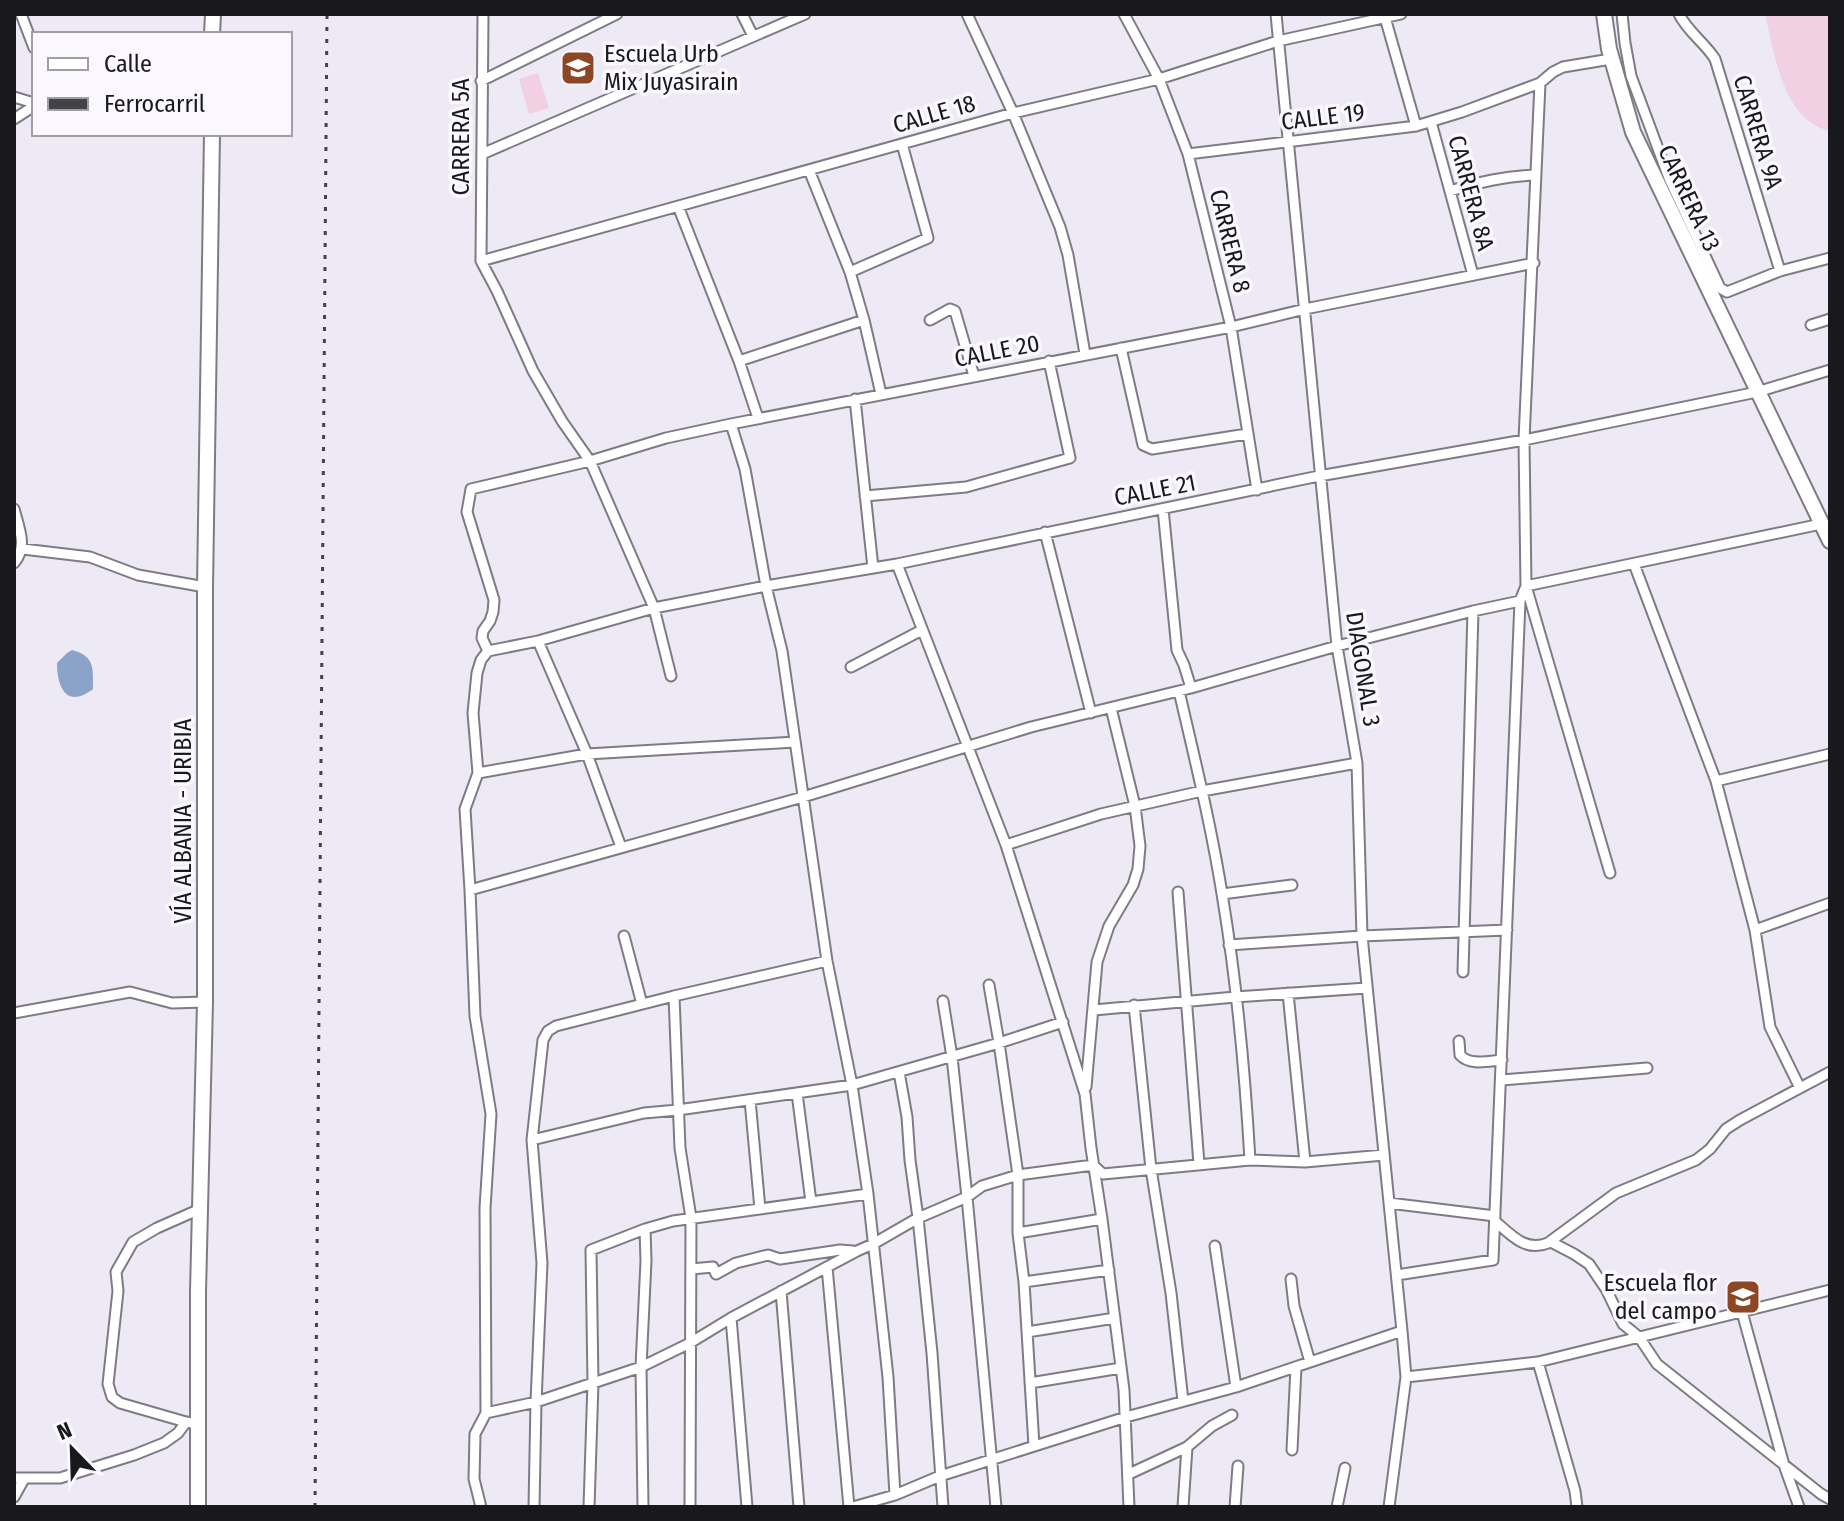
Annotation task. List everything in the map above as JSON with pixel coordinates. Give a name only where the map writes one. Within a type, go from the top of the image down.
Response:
[{"type":"main road","name":"CARRERA 13","points":[[1604,14],[1611,59],[1633,132],[1830,541]]},
{"type":"main road","name":"VÍA ALBANIA - URIBIA","points":[[198,1507],[192,1423],[205,1002],[205,587],[212,136]]},
{"type":"street","points":[[21,14],[32,43]]},
{"type":"street","name":"CARRERA 5A","points":[[481,261],[483,14]]},
{"type":"street","points":[[481,81],[617,14]]},
{"type":"street","points":[[742,14],[753,36]]},
{"type":"street","points":[[482,154],[805,14]]},
{"type":"street","points":[[967,14],[1013,113],[1060,227],[1068,255],[1085,354]]},
{"type":"street","name":"CARRERA 8","points":[[1124,14],[1159,79],[1188,154],[1231,327],[1257,490]]},
{"type":"street","name":"DIAGONAL 3","points":[[1276,14],[1337,646],[1357,763],[1362,936],[1406,1377],[1389,1507]]},
{"type":"street","name":"CALLE 18","points":[[481,261],[1013,113],[1159,79],[1278,41],[1401,14]]},
{"type":"street","points":[[1622,14],[1631,76],[1669,178],[1720,288],[1727,292],[1780,271],[1830,258]]},
{"type":"street","name":"CARRERA 9A","points":[[1679,14],[1715,59],[1780,271]]},
{"type":"street","name":"CARRERA 8A","points":[[1384,16],[1416,126]]},
{"type":"street","name":"CALLE 19","points":[[1188,154],[1416,126],[1540,83],[1563,67],[1611,59]]},
{"type":"street","points":[[1540,83],[1524,440],[1526,586],[1610,873]]},
{"type":"street","points":[[14,119],[32,106]]},
{"type":"street","name":"CARRERA 8A","points":[[1431,122],[1473,275]]},
{"type":"street","points":[[850,272],[928,238],[902,144]]},
{"type":"street","points":[[809,170],[850,272],[881,394]]},
{"type":"street","points":[[1450,191],[1510,176],[1536,175]]},
{"type":"street","points":[[678,206],[758,418]]},
{"type":"street","points":[[481,261],[533,371],[590,461],[654,608],[671,676]]},
{"type":"street","name":"CALLE 20","points":[[488,651],[482,638],[490,621],[494,600],[467,512],[471,489],[590,461],[666,438],[758,418],[1231,327],[1534,263]]},
{"type":"street","points":[[930,320],[950,309],[955,311],[974,376]]},
{"type":"street","points":[[1811,325],[1830,319]]},
{"type":"street","points":[[739,361],[864,320]]},
{"type":"street","points":[[1121,348],[1143,445],[1152,449],[1247,434]]},
{"type":"street","points":[[865,496],[966,487],[1070,458],[1049,361]]},
{"type":"street","name":"CALLE 21","points":[[488,651],[538,641],[654,608],[897,564],[1319,476],[1524,440],[1757,392],[1830,370]]},
{"type":"street","points":[[855,399],[873,568]]},
{"type":"street","points":[[731,424],[745,469],[766,586],[782,651],[827,961],[852,1085],[868,1194],[888,1377],[895,1495]]},
{"type":"street","points":[[14,509],[23,549],[14,563]]},
{"type":"street","points":[[1163,509],[1177,650],[1191,688]]},
{"type":"street","points":[[1526,586],[1821,524]]},
{"type":"street","points":[[1045,532],[1091,713]]},
{"type":"street","points":[[23,549],[90,557],[138,575],[205,587]]},
{"type":"street","points":[[897,564],[1006,845],[1085,1094]]},
{"type":"street","points":[[1634,564],[1716,781],[1755,930],[1770,1027],[1800,1088]]},
{"type":"street","points":[[1397,1275],[1493,1260],[1520,601],[1526,586]]},
{"type":"street","points":[[470,890],[803,797],[1031,727],[1520,601]]},
{"type":"street","points":[[1463,972],[1473,611]]},
{"type":"street","points":[[851,667],[922,630]]},
{"type":"street","points":[[538,641],[587,754],[621,847]]},
{"type":"street","points":[[481,1507],[474,1479],[475,1434],[486,1413],[485,1208],[491,1114],[475,1016],[465,809],[478,773],[473,713],[477,673],[488,651]]},
{"type":"street","points":[[1179,691],[1222,894],[1248,1110],[1250,1160]]},
{"type":"street","points":[[1111,708],[1135,806],[1140,846],[1133,885],[1109,926],[1097,962],[1085,1094],[1121,1368],[1129,1507]]},
{"type":"street","points":[[478,773],[587,754],[795,742]]},
{"type":"street","points":[[1716,781],[1830,754]]},
{"type":"street","points":[[1006,845],[1135,806],[1357,763]]},
{"type":"street","points":[[1222,894],[1292,885]]},
{"type":"street","points":[[1178,892],[1199,1164]]},
{"type":"street","points":[[1755,930],[1830,903]]},
{"type":"street","points":[[1229,945],[1507,930]]},
{"type":"street","points":[[624,936],[642,1004]]},
{"type":"street","points":[[534,1507],[542,1263],[532,1140],[543,1040],[548,1031],[556,1026],[827,961]]},
{"type":"street","points":[[989,985],[1018,1175],[1018,1233],[1034,1446]]},
{"type":"street","points":[[1094,1010],[1367,988]]},
{"type":"street","points":[[14,1013],[130,992],[172,1003],[205,1002]]},
{"type":"street","points":[[1288,993],[1305,1162]]},
{"type":"street","points":[[674,996],[680,1148],[691,1218],[690,1507]]},
{"type":"street","points":[[943,1001],[967,1197],[996,1507]]},
{"type":"street","points":[[1134,1005],[1151,1169],[1171,1293],[1183,1401]]},
{"type":"street","points":[[532,1140],[644,1113],[852,1085],[1063,1022]]},
{"type":"street","points":[[1459,1041],[1460,1055],[1464,1060],[1502,1060]]},
{"type":"street","points":[[1502,1080],[1647,1068]]},
{"type":"street","points":[[899,1072],[907,1117],[932,1353],[943,1507]]},
{"type":"street","points":[[1389,1203],[1495,1219],[1520,1242],[1531,1247],[1540,1246],[1551,1242],[1616,1193],[1696,1160],[1710,1149],[1726,1129],[1830,1072]]},
{"type":"street","points":[[797,1093],[811,1202]]},
{"type":"street","points":[[750,1100],[760,1209]]},
{"type":"street","points":[[486,1413],[536,1402],[641,1367],[918,1218],[967,1197],[982,1186],[1018,1175],[1093,1165],[1103,1174],[1250,1160],[1305,1162],[1384,1155]]},
{"type":"street","points":[[589,1507],[593,1383],[591,1250],[673,1221],[868,1194]]},
{"type":"street","points":[[192,1423],[115,1400],[108,1384],[118,1291],[116,1272],[133,1242],[200,1209]]},
{"type":"street","points":[[1018,1233],[1102,1219]]},
{"type":"street","points":[[643,1507],[641,1367],[645,1229]]},
{"type":"street","points":[[1551,1242],[1589,1264],[1606,1289],[1623,1324],[1639,1337],[1657,1364],[1830,1499]]},
{"type":"street","points":[[1215,1246],[1236,1387]]},
{"type":"street","points":[[691,1269],[713,1267],[716,1274],[736,1263],[768,1255],[780,1259],[840,1250],[857,1251]]},
{"type":"street","points":[[827,1267],[851,1507],[1126,1417],[1236,1387],[1402,1331]]},
{"type":"street","points":[[1024,1282],[1109,1270]]},
{"type":"street","points":[[1291,1279],[1294,1306],[1310,1362]]},
{"type":"street","points":[[1406,1377],[1538,1362],[1830,1290]]},
{"type":"street","points":[[781,1291],[799,1507]]},
{"type":"street","points":[[1742,1312],[1784,1465],[1799,1507]]},
{"type":"street","points":[[731,1318],[747,1507]]},
{"type":"street","points":[[1027,1332],[1115,1318]]},
{"type":"street","points":[[1538,1362],[1577,1507]]},
{"type":"street","points":[[1292,1450],[1296,1367]]},
{"type":"street","points":[[1030,1383],[1121,1368]]},
{"type":"street","points":[[1129,1474],[1187,1447],[1212,1426],[1232,1415]]},
{"type":"street","points":[[14,1497],[19,1478],[60,1478],[134,1455],[164,1443],[192,1423]]},
{"type":"street","points":[[1183,1507],[1187,1447]]},
{"type":"street","points":[[1235,1507],[1238,1466]]},
{"type":"street","points":[[1337,1507],[1345,1468]]},
{"type":"shaded area","points":[[1765,14],[1830,14],[1830,131],[1814,125],[1791,100],[1777,65]]},
{"type":"shaded area","points":[[538,73],[549,108],[529,114],[519,79]]},
{"type":"water","points":[[72,650],[89,659],[92,669],[93,689],[76,697],[65,693],[57,672],[57,663]]},
{"type":"railway","points":[[315,1507],[327,14]]},
{"type":"place","name":"Escuela Urb Mix Juyasirain","points":[[578,68]]},
{"type":"place","name":"Escuela flor del campo","points":[[1743,1297]]}]
